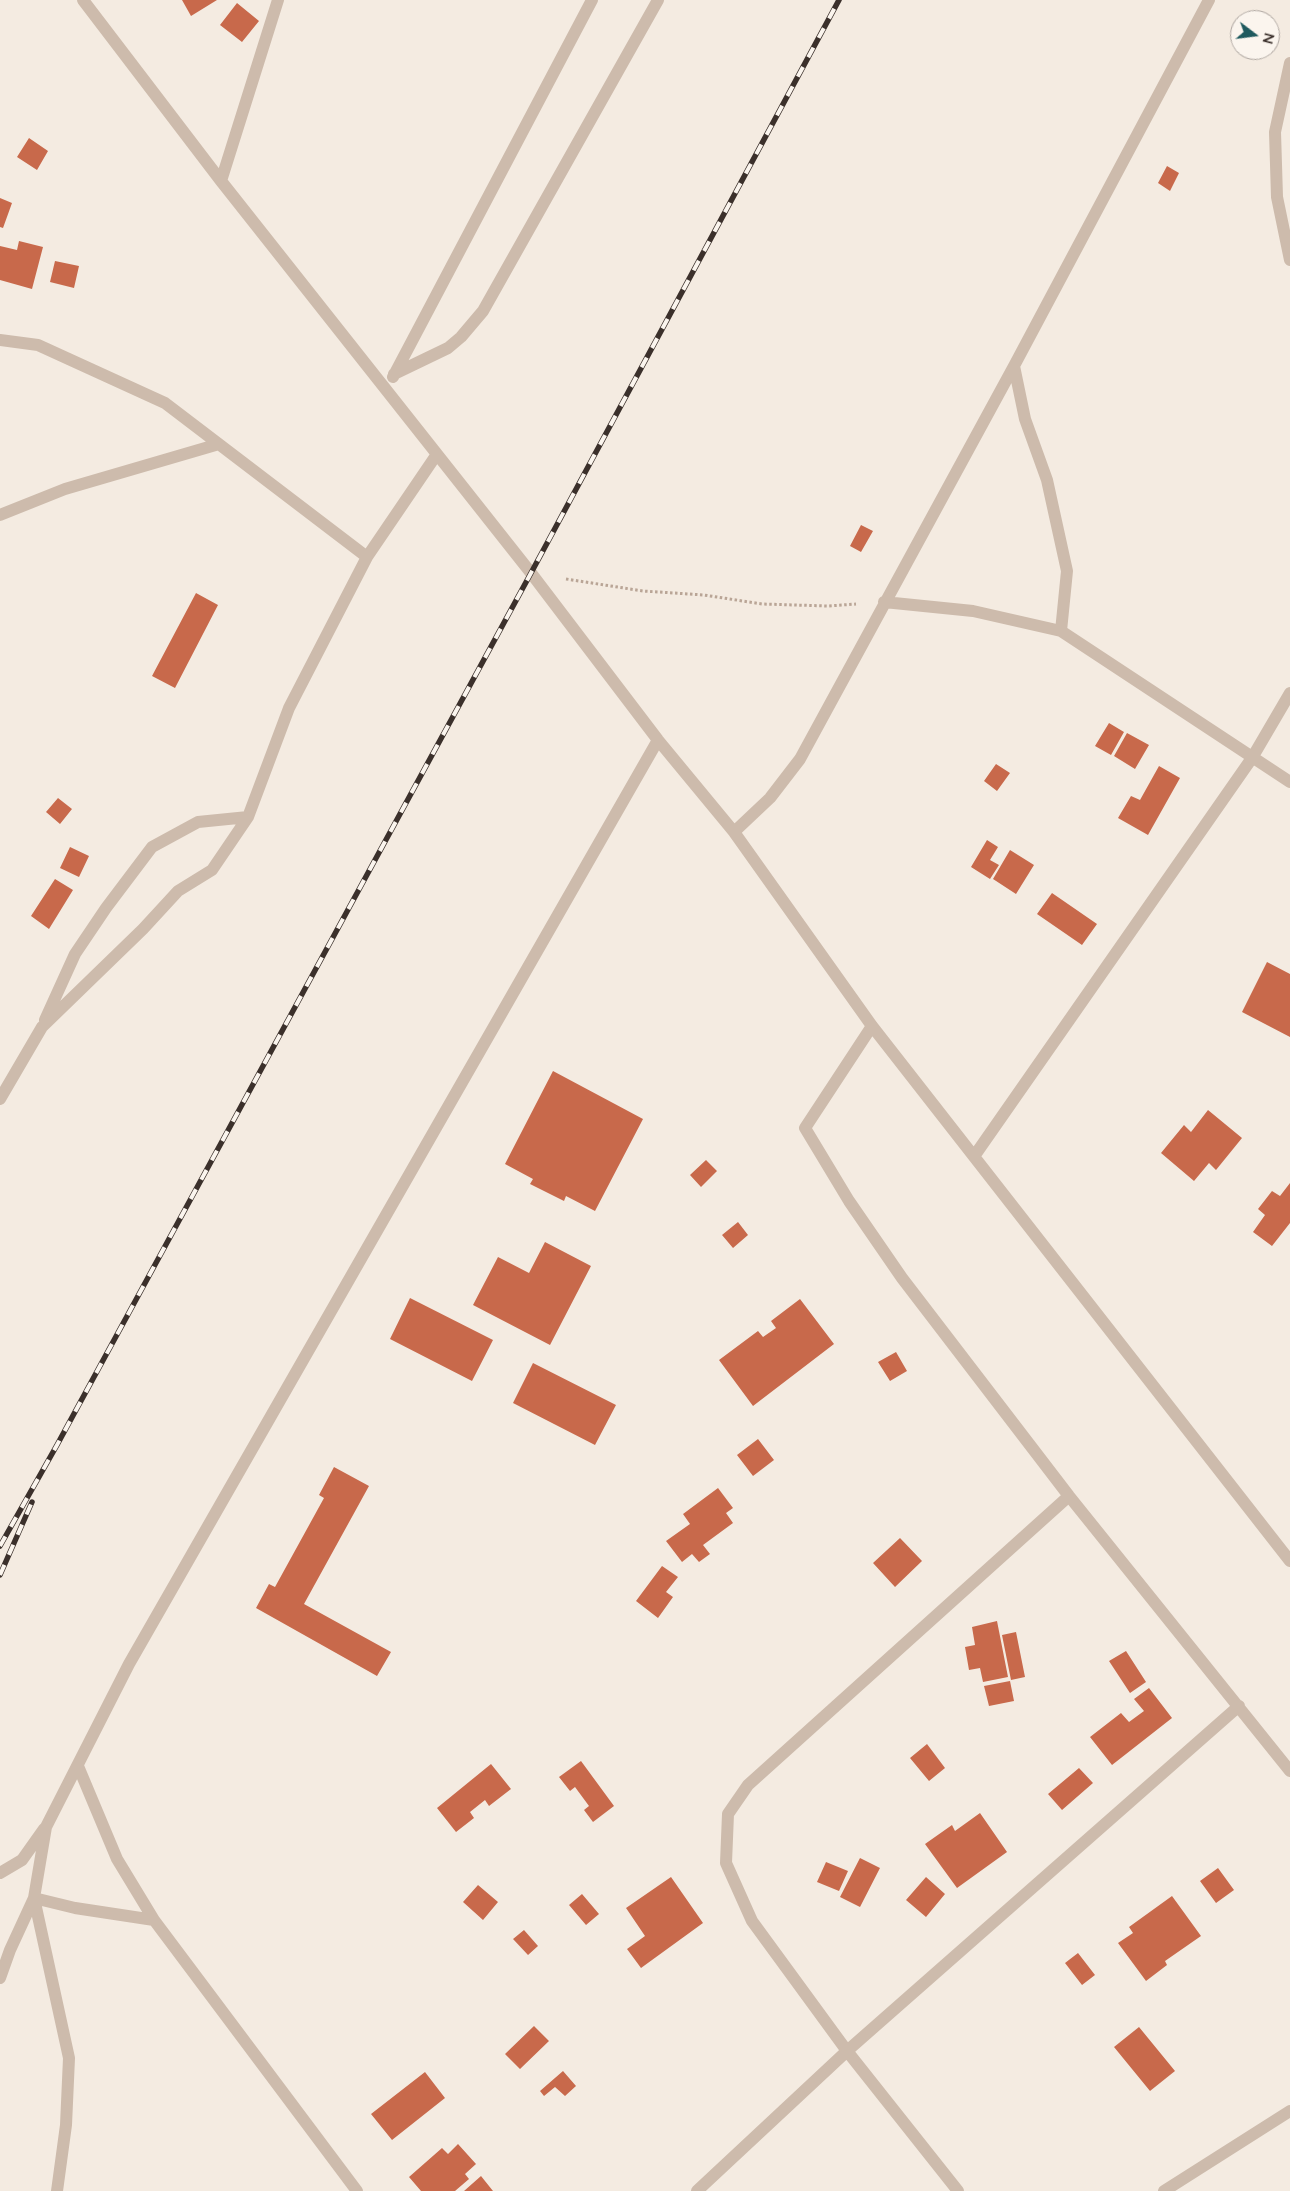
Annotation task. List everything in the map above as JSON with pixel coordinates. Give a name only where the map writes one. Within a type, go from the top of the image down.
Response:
[{"type":"street","points":[[83,0],[221,181],[531,573],[658,740],[734,832],[872,1026],[1290,1561]]},
{"type":"street","points":[[221,181],[278,0]]},
{"type":"street","points":[[386,390],[592,0]]},
{"type":"street","points":[[394,374],[448,348],[461,337],[483,311],[508,263],[589,126],[658,0]]},
{"type":"street","points":[[734,832],[770,798],[800,759],[1014,366],[1209,0]]},
{"type":"street","points":[[1290,63],[1275,132],[1277,197],[1290,260]]},
{"type":"street","points":[[0,340],[38,345],[165,403],[367,557]]},
{"type":"street","points":[[1014,366],[1025,419],[1047,480],[1067,571],[1061,631]]},
{"type":"street","points":[[0,515],[66,489],[219,444]]},
{"type":"street","points":[[42,1027],[143,929],[178,891],[212,870],[248,817],[289,708],[367,557],[437,454]]},
{"type":"street","points":[[884,602],[973,611],[1061,631],[1290,782]]},
{"type":"street","points":[[974,1155],[1252,758],[1290,692]]},
{"type":"street","points":[[0,1873],[22,1860],[46,1827],[129,1664],[658,740]]},
{"type":"street","points":[[0,1100],[42,1027],[75,954],[106,908],[152,847],[198,822],[248,817]]},
{"type":"street","points":[[872,1026],[805,1128],[849,1201],[902,1278],[1069,1496],[1290,1771]]},
{"type":"street","points":[[958,2191],[847,2051],[752,1921],[726,1863],[728,1814],[748,1784],[1069,1496]]},
{"type":"street","points":[[697,2191],[847,2051],[1239,1706]]},
{"type":"street","points":[[78,1766],[117,1859],[154,1920],[357,2191]]},
{"type":"street","points":[[0,1978],[10,1950],[34,1898],[46,1827]]},
{"type":"street","points":[[34,1898],[75,1908],[154,1920]]},
{"type":"street","points":[[34,1898],[69,2058],[66,2124],[57,2191]]},
{"type":"street","points":[[1164,2191],[1290,2112]]},
{"type":"path","points":[[531,573],[643,591],[704,595],[762,604],[828,606],[884,602]]},
{"type":"building","points":[[182,0],[217,0],[191,16]]},
{"type":"building","points":[[237,3],[259,21],[242,42],[220,25]]},
{"type":"building","points":[[29,138],[48,151],[37,170],[17,157]]},
{"type":"building","points":[[1167,166],[1179,173],[1170,191],[1158,183]]},
{"type":"building","points":[[0,198],[12,203],[3,228],[0,227]]},
{"type":"building","points":[[19,241],[43,247],[32,289],[0,280],[0,246],[17,250]]},
{"type":"building","points":[[55,261],[79,266],[74,288],[50,282]]},
{"type":"building","points":[[861,525],[873,531],[861,552],[850,546]]},
{"type":"building","points":[[196,593],[218,605],[175,688],[152,676]]},
{"type":"building","points":[[1109,723],[1124,732],[1111,755],[1095,746]]},
{"type":"building","points":[[1127,733],[1149,745],[1135,769],[1114,756]]},
{"type":"building","points":[[996,764],[1010,773],[997,791],[984,781]]},
{"type":"building","points":[[1159,766],[1180,778],[1148,835],[1118,818],[1131,796],[1140,800]]},
{"type":"building","points":[[58,798],[72,809],[60,824],[46,812]]},
{"type":"building","points":[[987,840],[998,847],[990,860],[999,865],[990,879],[971,867]]},
{"type":"building","points":[[70,847],[89,856],[79,877],[60,868]]},
{"type":"building","points":[[1010,850],[1034,865],[1016,894],[993,879]]},
{"type":"building","points":[[55,879],[73,890],[49,929],[31,916]]},
{"type":"building","points":[[1052,893],[1097,924],[1082,945],[1037,914]]},
{"type":"building","points":[[1267,962],[1290,974],[1290,1037],[1242,1012]]},
{"type":"building","points":[[553,1071],[643,1119],[595,1211],[566,1196],[564,1201],[530,1184],[533,1179],[505,1164]]},
{"type":"building","points":[[1208,1110],[1242,1138],[1216,1170],[1209,1163],[1194,1181],[1161,1153],[1184,1125],[1191,1132]]},
{"type":"building","points":[[706,1160],[717,1171],[701,1187],[690,1175]]},
{"type":"building","points":[[1290,1183],[1290,1223],[1272,1246],[1253,1232],[1265,1215],[1258,1209],[1272,1191],[1280,1196]]},
{"type":"building","points":[[738,1222],[748,1235],[733,1248],[722,1235]]},
{"type":"building","points":[[545,1242],[591,1266],[550,1345],[473,1305],[498,1257],[529,1273]]},
{"type":"building","points":[[410,1298],[493,1340],[472,1381],[390,1339]]},
{"type":"building","points":[[800,1299],[834,1344],[753,1406],[719,1360],[758,1331],[763,1337],[776,1328],[771,1321]]},
{"type":"building","points":[[896,1352],[907,1371],[890,1381],[878,1362]]},
{"type":"building","points":[[533,1363],[616,1405],[595,1445],[513,1403]]},
{"type":"building","points":[[758,1439],[774,1460],[753,1476],[737,1455]]},
{"type":"building","points":[[334,1467],[369,1486],[304,1604],[391,1652],[377,1676],[256,1608],[269,1584],[275,1587],[324,1498],[319,1495]]},
{"type":"building","points":[[718,1488],[733,1508],[726,1513],[733,1523],[703,1545],[710,1554],[699,1562],[692,1554],[682,1562],[666,1541],[690,1524],[683,1514]]},
{"type":"building","points":[[900,1538],[922,1561],[895,1587],[873,1563]]},
{"type":"building","points":[[662,1566],[678,1577],[666,1592],[673,1597],[658,1618],[636,1601]]},
{"type":"building","points":[[997,1621],[1008,1677],[983,1682],[980,1668],[969,1670],[965,1647],[975,1645],[972,1627]]},
{"type":"building","points":[[1016,1632],[1025,1677],[1011,1680],[1002,1635]]},
{"type":"building","points":[[1126,1651],[1146,1682],[1130,1693],[1109,1661]]},
{"type":"building","points":[[1010,1681],[1014,1701],[989,1706],[984,1686]]},
{"type":"building","points":[[1149,1688],[1172,1718],[1112,1765],[1090,1737],[1121,1713],[1129,1722],[1144,1711],[1134,1699]]},
{"type":"building","points":[[927,1744],[945,1768],[929,1781],[910,1758]]},
{"type":"building","points":[[581,1761],[614,1806],[593,1822],[584,1810],[589,1806],[575,1787],[570,1791],[559,1777]]},
{"type":"building","points":[[491,1764],[511,1789],[489,1806],[485,1800],[470,1812],[474,1818],[456,1832],[437,1808]]},
{"type":"building","points":[[1079,1768],[1093,1783],[1062,1810],[1048,1794]]},
{"type":"building","points":[[980,1813],[1007,1852],[957,1888],[925,1844],[952,1825],[955,1831]]},
{"type":"building","points":[[860,1858],[880,1868],[860,1907],[840,1897]]},
{"type":"building","points":[[826,1862],[848,1871],[839,1891],[817,1882]]},
{"type":"building","points":[[1218,1868],[1234,1890],[1216,1903],[1200,1881]]},
{"type":"building","points":[[671,1877],[703,1923],[641,1968],[627,1949],[645,1936],[626,1908]]},
{"type":"building","points":[[926,1877],[945,1894],[926,1917],[906,1900]]},
{"type":"building","points":[[478,1885],[498,1902],[483,1920],[463,1902]]},
{"type":"building","points":[[582,1894],[599,1914],[586,1925],[569,1905]]},
{"type":"building","points":[[1172,1896],[1201,1936],[1165,1961],[1167,1965],[1146,1981],[1118,1943],[1133,1933],[1129,1927]]},
{"type":"building","points":[[524,1930],[538,1946],[528,1955],[513,1939]]},
{"type":"building","points":[[1078,1953],[1095,1975],[1082,1985],[1065,1963]]},
{"type":"building","points":[[534,2026],[549,2041],[520,2069],[505,2054]]},
{"type":"building","points":[[1139,2027],[1175,2071],[1150,2091],[1114,2047]]},
{"type":"building","points":[[563,2071],[576,2086],[565,2096],[555,2087],[544,2096],[540,2091]]},
{"type":"building","points":[[425,2072],[445,2098],[392,2140],[371,2114]]},
{"type":"building","points":[[458,2144],[476,2164],[465,2174],[469,2179],[455,2191],[421,2191],[409,2177],[442,2148],[448,2154]]},
{"type":"building","points":[[481,2176],[493,2191],[464,2191]]},
{"type":"railway","points":[[0,1546],[57,1445],[531,573],[839,0]]},
{"type":"railway","points":[[0,1575],[32,1502]]}]
